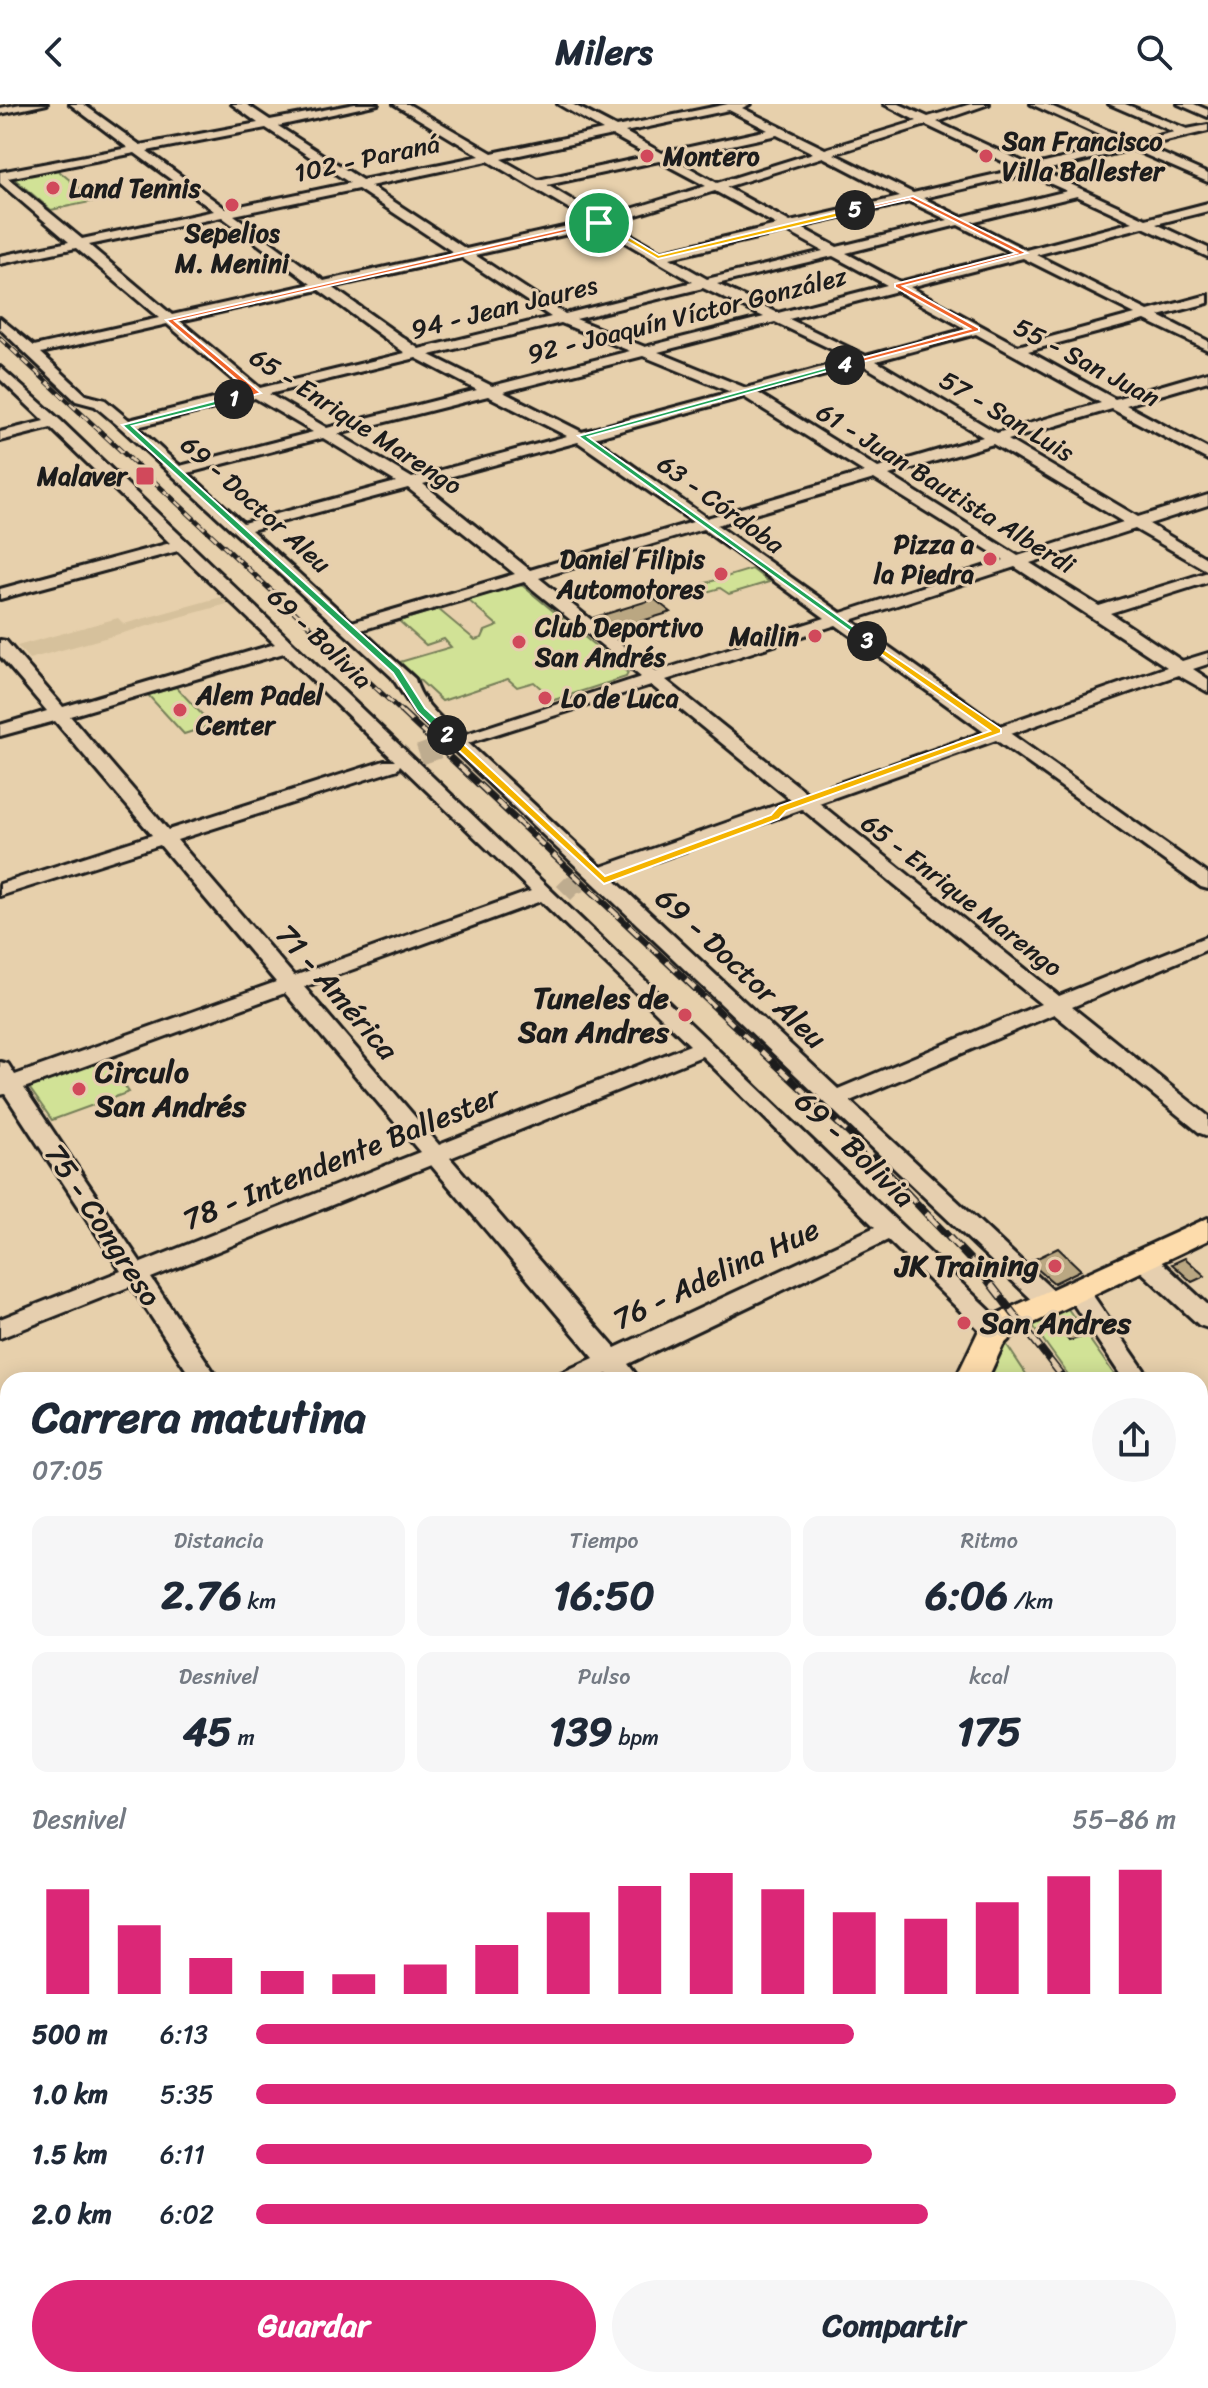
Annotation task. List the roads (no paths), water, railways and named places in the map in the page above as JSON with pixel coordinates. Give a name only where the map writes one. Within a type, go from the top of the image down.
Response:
[{"type":"main road","points":[[975,1372],[996,1331],[1208,1228]]},
{"type":"street","points":[[0,111],[41,104]]},
{"type":"street","name":"63 - Córdoba","points":[[76,104],[415,354],[582,436],[1208,883]]},
{"type":"street","name":"61 - Juan Bautista Alberdi","points":[[238,104],[562,318],[746,392],[1097,612],[1208,687]]},
{"type":"street","points":[[0,176],[372,104]]},
{"type":"street","name":"57 - San Luis","points":[[400,104],[702,282],[864,360],[1208,566]]},
{"type":"street","name":"55 - San Juan","points":[[564,104],[1208,455]]},
{"type":"street","points":[[890,104],[1208,253]]},
{"type":"street","points":[[30,351],[599,223],[983,104]]},
{"type":"street","points":[[1037,104],[1208,178]]},
{"type":"street","points":[[1115,104],[1183,132]]},
{"type":"street","points":[[1184,104],[1208,114]]},
{"type":"street","points":[[739,105],[779,131],[1208,346]]},
{"type":"street","name":"102 - Paraná","points":[[0,260],[739,105]]},
{"type":"street","points":[[658,257],[1208,128]]},
{"type":"street","points":[[536,184],[779,131]]},
{"type":"street","name":"65 - Enrique Marengo","points":[[0,176],[257,393],[411,483],[529,575],[802,801],[1208,1128]]},
{"type":"street","name":"94 - Jean Jaures","points":[[126,425],[1079,192]]},
{"type":"street","name":"92 - Joaquín Víctor González","points":[[178,471],[1208,207]]},
{"type":"street","points":[[1017,350],[1208,299]]},
{"type":"street","name":"69 - Doctor Aleu","points":[[0,322],[81,398],[100,403],[126,425],[397,671],[422,710],[460,739],[836,1098],[1063,1296],[1131,1372]]},
{"type":"street","points":[[242,528],[977,330]]},
{"type":"street","name":"69 - Bolivia","points":[[0,371],[400,763],[553,893],[670,1014],[996,1331]]},
{"type":"street","points":[[350,628],[1208,376]]},
{"type":"street","points":[[0,437],[55,423]]},
{"type":"street","points":[[460,739],[603,699],[606,692],[1208,500]]},
{"type":"street","points":[[0,594],[180,545]]},
{"type":"street","points":[[1097,612],[1208,577]]},
{"type":"street","name":"71 - América","points":[[0,645],[619,1371]]},
{"type":"street","points":[[0,731],[285,647]]},
{"type":"street","points":[[600,874],[775,817],[782,809],[802,801],[1208,658]]},
{"type":"street","points":[[0,890],[210,824],[238,819],[400,763]]},
{"type":"street","points":[[4,1080],[553,893]]},
{"type":"street","points":[[836,1098],[1208,942]]},
{"type":"street","name":"78 - Intendente Ballester","points":[[0,1329],[705,1047]]},
{"type":"street","name":"75 - Congreso","points":[[4,1080],[201,1372]]},
{"type":"street","name":"76 - Adelina Hue","points":[[619,1371],[891,1229]]},
{"type":"street","points":[[1143,1259],[1208,1319]]},
{"type":"tunnel","points":[[391,765],[468,738]]},
{"type":"tunnel","points":[[564,893],[572,885],[604,873]]},
{"type":"railway","points":[[0,338],[404,714]]},
{"type":"railway","points":[[402,712],[861,1145]]},
{"type":"railway","points":[[861,1145],[979,1269],[1059,1372]]},
{"type":"place","name":"Montero","points":[[647,156]]},
{"type":"place","name":"San Francisco Villa Ballester","points":[[986,156]]},
{"type":"place","name":"Land Tennis","points":[[53,188]]},
{"type":"place","name":"Sepelios M. Menini","points":[[232,205]]},
{"type":"place","name":"Malaver","points":[[145,476]]},
{"type":"place","name":"Pizza a la Piedra","points":[[990,559]]},
{"type":"place","name":"Daniel Filipis Automotores","points":[[721,574]]},
{"type":"place","name":"Mailin","points":[[815,636]]},
{"type":"place","name":"Club Deportivo San Andrés","points":[[519,642]]},
{"type":"place","name":"Lo de Luca","points":[[545,698]]},
{"type":"place","name":"Alem Padel Center","points":[[180,710]]},
{"type":"place","name":"Tuneles de San Andres","points":[[685,1015]]},
{"type":"place","name":"Circulo San Andrés","points":[[79,1089]]},
{"type":"place","name":"JK Training","points":[[1055,1266]]},
{"type":"place","name":"San Andres","points":[[964,1323]]}]
